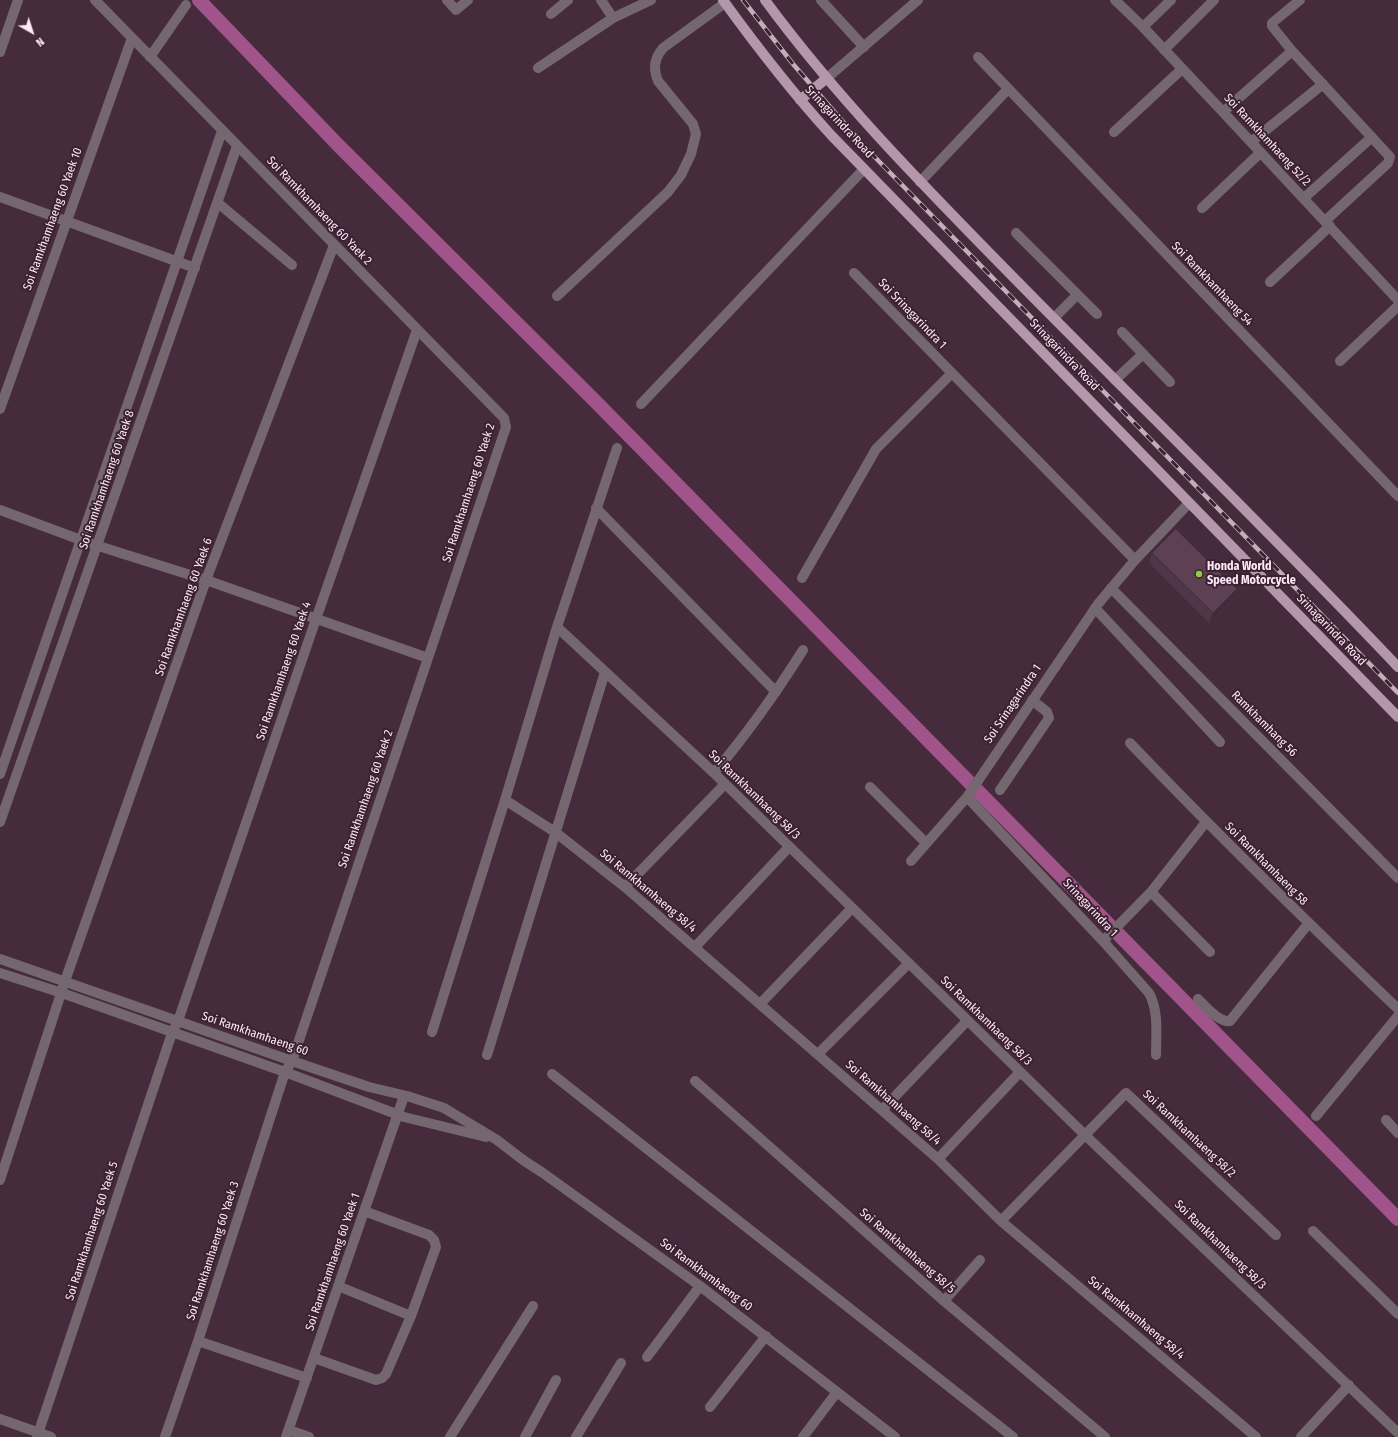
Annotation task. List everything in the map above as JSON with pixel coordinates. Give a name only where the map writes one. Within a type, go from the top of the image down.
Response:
[{"type":"main road","name":"Srinagarindra Road","points":[[765,0],[827,78],[920,182],[1398,667]]},
{"type":"main road","name":"Srinagarindra Road","points":[[724,2],[760,51],[800,100],[864,170],[1398,717]]},
{"type":"main road","points":[[800,100],[827,78]]},
{"type":"street","points":[[0,52],[18,0]]},
{"type":"street","name":"Soi Ramkhamhaeng 60 Yaek 2","points":[[95,0],[150,58],[504,418],[506,427],[292,1061],[285,1072]]},
{"type":"street","points":[[447,0],[456,10],[468,0]]},
{"type":"street","points":[[551,14],[568,0]]},
{"type":"street","points":[[601,0],[614,18]]},
{"type":"street","points":[[538,68],[614,18],[651,0]]},
{"type":"street","points":[[821,0],[864,47]]},
{"type":"street","points":[[827,78],[918,0]]},
{"type":"street","name":"Soi Ramkhamhaeng 52/2","points":[[1115,0],[1143,27],[1398,300]]},
{"type":"street","points":[[1143,27],[1171,0]]},
{"type":"street","points":[[1164,50],[1214,0]]},
{"type":"street","points":[[1270,282],[1390,162],[1388,154],[1292,51],[1272,26],[1272,23],[1300,0]]},
{"type":"street","points":[[558,296],[668,192],[681,175],[691,154],[696,134],[693,124],[658,81],[655,72],[655,64],[658,55],[664,48],[724,2]]},
{"type":"street","points":[[150,58],[186,5]]},
{"type":"street","name":"Soi Ramkhamhaeng 60 Yaek 10","points":[[0,409],[132,38]]},
{"type":"street","points":[[1223,112],[1292,51]]},
{"type":"street","name":"Soi Ramkhamhaeng 54","points":[[978,57],[1398,496]]},
{"type":"street","points":[[1114,132],[1182,69]]},
{"type":"street","points":[[1251,142],[1323,84]]},
{"type":"street","points":[[920,182],[1008,89]]},
{"type":"street","name":"Soi Ramkhamhaeng 60 Yaek 8","points":[[0,774],[222,131]]},
{"type":"street","points":[[1304,198],[1372,137]]},
{"type":"street","name":"Soi Ramkhamhaeng 60 Yaek 8","points":[[0,822],[238,146]]},
{"type":"street","points":[[1202,208],[1260,153]]},
{"type":"street","points":[[641,404],[864,170]]},
{"type":"street","points":[[0,197],[195,268]]},
{"type":"street","points":[[218,203],[292,265]]},
{"type":"street","points":[[1016,233],[1097,314]]},
{"type":"street","name":"Soi Ramkhamhaeng 60 Yaek 6","points":[[0,1180],[66,981],[206,580],[334,245]]},
{"type":"street","name":"Soi Srinagarindra 1","points":[[854,273],[1135,560]]},
{"type":"street","points":[[1054,318],[1077,295]]},
{"type":"street","points":[[1340,361],[1398,306]]},
{"type":"street","name":"Soi Ramkhamhaeng 60 Yaek 4","points":[[172,1033],[178,1021],[417,330]]},
{"type":"street","points":[[1122,332],[1170,382]]},
{"type":"street","points":[[1115,380],[1143,354]]},
{"type":"street","points":[[802,578],[876,449],[952,373]]},
{"type":"street","points":[[130,399],[147,405]]},
{"type":"street","points":[[432,1032],[505,800],[557,627],[617,448]]},
{"type":"street","name":"Soi Srinagarindra 1","points":[[911,861],[969,794],[1095,608],[1135,560],[1189,502]]},
{"type":"street","points":[[596,508],[776,692]]},
{"type":"street","points":[[0,510],[81,540],[206,580],[428,658]]},
{"type":"street","name":"Ramkhamhang 56","points":[[1111,588],[1398,878]]},
{"type":"street","points":[[1095,608],[1220,742]]},
{"type":"street","name":"Soi Ramkhamhaeng 58/3","points":[[557,627],[714,773],[1085,1135],[1398,1433]]},
{"type":"street","points":[[714,773],[739,743],[776,692],[803,650]]},
{"type":"street","points":[[487,1055],[605,672]]},
{"type":"street","points":[[28,694],[43,698]]},
{"type":"street","points":[[1000,790],[1049,718],[1047,712],[1032,700]]},
{"type":"street","name":"Soi Ramkhamhaeng 58","points":[[1130,742],[1206,822],[1308,924],[1398,1009]]},
{"type":"street","points":[[625,887],[724,784]]},
{"type":"street","points":[[870,787],[926,843]]},
{"type":"street","name":"Srinagarindra 1","points":[[969,794],[1142,985],[1154,1002],[1156,1010],[1156,1054]]},
{"type":"street","name":"Soi Ramkhamhaeng 58/4","points":[[505,800],[555,832],[625,887],[938,1159],[1001,1221],[1256,1437]]},
{"type":"street","name":"Soi Ramkhamhaeng 58","points":[[1103,941],[1151,892],[1206,822]]},
{"type":"street","points":[[695,947],[789,847]]},
{"type":"street","points":[[1151,892],[1210,952]]},
{"type":"street","points":[[760,1004],[852,908]]},
{"type":"street","name":"Soi Ramkhamhaeng 58","points":[[1198,999],[1221,1020],[1227,1022],[1230,1021],[1308,924]]},
{"type":"street","name":"Soi Ramkhamhaeng 60","points":[[0,959],[369,1087],[444,1108],[497,1140],[700,1286],[895,1437]]},
{"type":"street","points":[[818,1054],[909,963]]},
{"type":"street","name":"Soi Ramkhamhaeng 60","points":[[0,973],[285,1072],[397,1114],[497,1140]]},
{"type":"street","points":[[1316,1116],[1398,1016]]},
{"type":"street","points":[[882,1110],[967,1020]]},
{"type":"street","name":"Soi Ramkhamhaeng 60 Yaek 5","points":[[38,1435],[172,1033]]},
{"type":"street","name":"Soi Ramkhamhaeng 60 Yaek 3","points":[[165,1437],[198,1341],[285,1072]]},
{"type":"street","points":[[938,1159],[1020,1072]]},
{"type":"street","points":[[552,1074],[1013,1437]]},
{"type":"street","name":"Soi Ramkhamhaeng 58/5","points":[[695,1081],[944,1301],[1105,1437]]},
{"type":"street","name":"Soi Ramkhamhaeng 58/2","points":[[1085,1135],[1126,1093],[1276,1235]]},
{"type":"street","name":"Soi Ramkhamhaeng 60 Yaek 1","points":[[288,1433],[404,1096]]},
{"type":"street","points":[[1386,1120],[1398,1133]]},
{"type":"street","points":[[1001,1221],[1085,1135]]},
{"type":"street","points":[[314,1358],[376,1380],[382,1378],[386,1374],[411,1316],[436,1247],[434,1240],[429,1235],[364,1211]]},
{"type":"street","points":[[1313,1231],[1398,1314]]},
{"type":"street","points":[[944,1301],[980,1260]]},
{"type":"street","points":[[338,1286],[411,1316]]},
{"type":"street","points":[[646,1357],[700,1286]]},
{"type":"street","points":[[450,1437],[533,1306]]},
{"type":"street","points":[[710,1407],[766,1336]]},
{"type":"street","points":[[198,1341],[306,1378]]},
{"type":"street","points":[[576,1437],[622,1363]]},
{"type":"street","points":[[525,1437],[556,1380]]},
{"type":"street","points":[[1301,1437],[1348,1385]]},
{"type":"street","points":[[803,1437],[837,1392]]},
{"type":"street","points":[[0,1419],[38,1435],[51,1437]]},
{"type":"street","points":[[288,1433],[309,1437]]},
{"type":"building","points":[[1176,529],[1237,589],[1213,613],[1152,553]]},
{"type":"waterway","points":[[199,0],[338,145],[597,403],[1398,1219]]},
{"type":"railway","points":[[743,0],[793,64],[864,146],[1398,693]]},
{"type":"place","name":"Honda World Speed Motorcycle","points":[[1199,574]]}]
